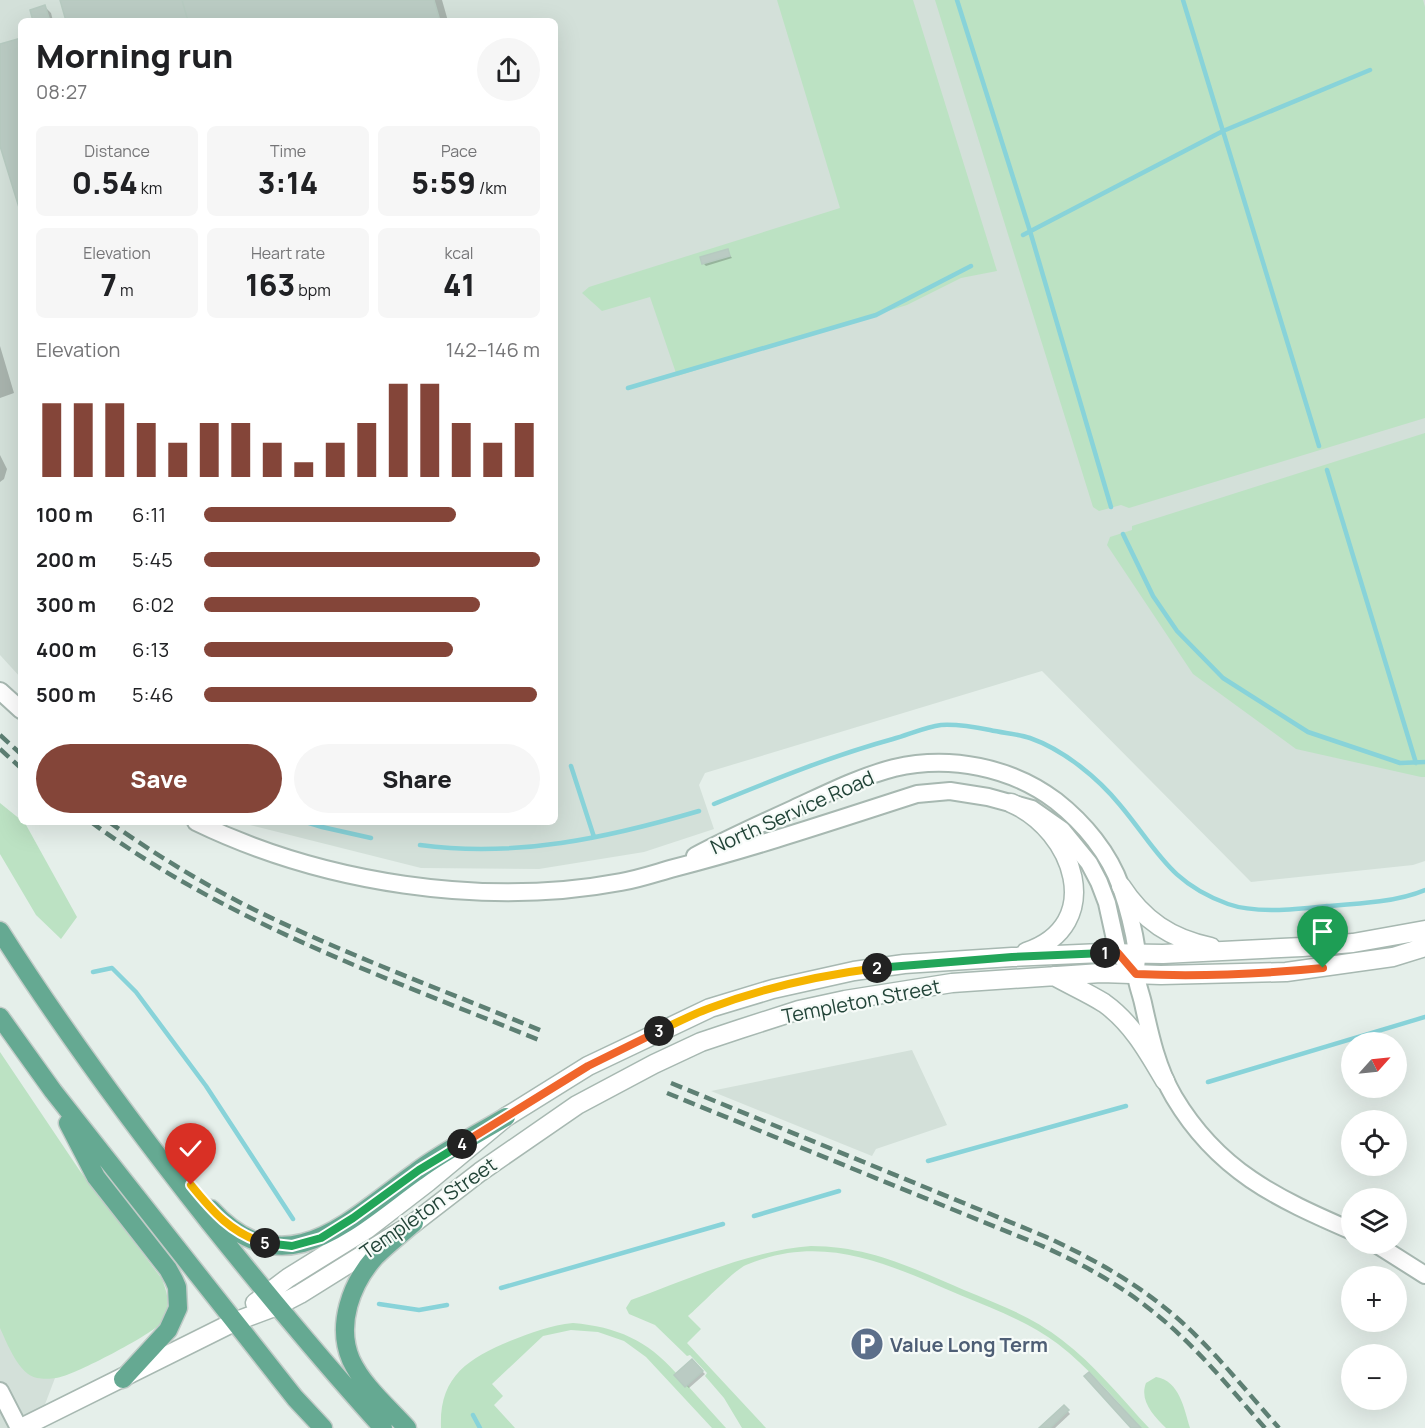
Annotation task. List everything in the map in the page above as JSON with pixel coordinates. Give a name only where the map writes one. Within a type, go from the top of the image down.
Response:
[{"type":"main road","points":[[0,931],[91,1065],[165,1165],[272,1300],[383,1428]]},
{"type":"main road","points":[[0,1017],[52,1092],[320,1428]]},
{"type":"main road","points":[[91,1065],[146,1126],[191,1185],[219,1217],[242,1235],[284,1247],[305,1244],[329,1234],[419,1170],[506,1117]]},
{"type":"main road","points":[[52,1092],[96,1177],[168,1269],[177,1287],[178,1308],[173,1323],[123,1378]]},
{"type":"main road","points":[[407,1428],[371,1389],[352,1361],[345,1328],[351,1298],[366,1268],[377,1255],[414,1223]]},
{"type":"street","points":[[0,691],[18,707]]},
{"type":"street","name":"North Service Road","points":[[670,869],[716,845],[856,781],[895,768],[950,763],[1000,772],[1046,794],[1070,813],[1090,834],[1107,859],[1121,886],[1137,953],[1136,974]]},
{"type":"street","name":"North Service Road","points":[[203,825],[246,844],[314,865],[380,880],[445,889],[510,891],[575,889],[623,882],[728,855],[916,794],[959,792],[1032,810],[1062,830],[1089,863],[1107,903],[1118,953],[1136,974]]},
{"type":"street","points":[[1011,803],[1031,812],[1049,831],[1064,854],[1075,885],[1071,913],[1058,934],[1044,945],[1012,957]]},
{"type":"street","points":[[1121,886],[1138,910],[1165,932],[1195,944],[1254,950]]},
{"type":"street","name":"Templeton Street","points":[[20,1428],[234,1322],[272,1300],[428,1182],[506,1117],[588,1066],[710,1008],[773,989],[854,971],[904,964],[1012,957],[1254,950],[1353,943],[1425,930]]},
{"type":"street","name":"Templeton Street","points":[[272,1300],[300,1294],[414,1223],[480,1172],[618,1081],[701,1042],[799,1010],[866,996],[952,983],[1101,972],[1161,975],[1286,972],[1393,957],[1425,947]]},
{"type":"street","points":[[1136,974],[1154,1053],[1165,1081]]},
{"type":"street","points":[[1054,976],[1103,1003],[1125,1021],[1139,1038],[1175,1100],[1199,1133],[1239,1172],[1254,1184],[1294,1206],[1341,1226]]},
{"type":"street","points":[[1392,1254],[1425,1275]]},
{"type":"street","points":[[0,1391],[20,1428]]},
{"type":"shaded area","points":[[0,0],[1425,0],[1425,861],[1413,865],[1251,882],[1042,671],[705,773],[699,785],[714,829],[644,852],[539,869],[421,868],[250,825],[558,825],[558,18],[18,18],[18,675],[0,655]]},
{"type":"shaded area","points":[[912,1050],[947,1125],[876,1149],[872,1156],[711,1091]]},
{"type":"shaded area","points":[[0,1271],[55,1378],[36,1428],[0,1428]]},
{"type":"green space","points":[[777,0],[913,0],[997,271],[961,278],[907,305],[677,376],[650,297],[602,311],[582,293],[589,287],[840,208]]},
{"type":"green space","points":[[935,0],[1423,0],[1425,7],[1425,418],[1129,508],[1121,505],[1099,511],[1093,507]]},
{"type":"green space","points":[[1425,433],[1425,777],[1421,777],[1296,749],[1193,674],[1107,545],[1110,537],[1132,530],[1132,526]]},
{"type":"green space","points":[[0,803],[18,818],[18,825],[26,825],[77,917],[61,939],[36,915],[0,854]]},
{"type":"green space","points":[[0,1052],[80,1171],[162,1279],[167,1296],[167,1310],[158,1326],[108,1356],[56,1378],[37,1378],[25,1371],[14,1357],[0,1328]]},
{"type":"green space","points":[[811,1246],[852,1250],[890,1260],[1027,1318],[1051,1332],[1086,1360],[1149,1428],[1141,1428],[1080,1363],[1058,1344],[1035,1329],[908,1273],[856,1256],[830,1252],[803,1252],[775,1256],[746,1265],[726,1280],[688,1316],[701,1329],[687,1343],[766,1428],[742,1428],[724,1398],[705,1376],[707,1373],[690,1355],[687,1356],[655,1325],[629,1314],[626,1308],[631,1300],[719,1267],[764,1254]]},
{"type":"green space","points":[[573,1323],[617,1332],[654,1352],[726,1428],[712,1428],[646,1357],[624,1341],[598,1332],[571,1330],[543,1336],[492,1384],[503,1396],[494,1405],[515,1428],[441,1428],[445,1395],[459,1372],[469,1363],[495,1348],[533,1332]]},
{"type":"green space","points":[[1156,1377],[1171,1384],[1176,1390],[1190,1428],[1166,1428],[1149,1408],[1144,1390],[1146,1383]]},
{"type":"building","points":[[60,0],[182,0],[187,18],[65,18]]},
{"type":"building","points":[[182,0],[434,0],[439,18],[187,18]]},
{"type":"building","points":[[45,5],[49,18],[32,18],[30,10]]},
{"type":"building","points":[[18,39],[18,204],[0,146],[0,44]]},
{"type":"building","points":[[728,249],[730,256],[702,264],[700,257]]},
{"type":"building","points":[[692,1359],[703,1371],[685,1387],[674,1375]]},
{"type":"building","points":[[1089,1372],[1141,1428],[1131,1428],[1084,1376]]},
{"type":"building","points":[[1064,1405],[1069,1410],[1050,1428],[1039,1428]]},
{"type":"waterway","points":[[957,0],[1030,231],[1111,507]]},
{"type":"waterway","points":[[1183,0],[1319,446]]},
{"type":"waterway","points":[[1023,235],[1223,131],[1370,70]]},
{"type":"waterway","points":[[628,388],[876,315],[971,266]]},
{"type":"waterway","points":[[1327,470],[1416,763]]},
{"type":"waterway","points":[[1123,534],[1153,596],[1177,631],[1223,678],[1308,732],[1400,763],[1425,762]]},
{"type":"waterway","points":[[714,804],[780,777],[923,729],[941,725],[966,726],[1030,738],[1068,757],[1111,795],[1178,875],[1208,896],[1228,904],[1251,909],[1290,909],[1377,902],[1425,890]]},
{"type":"waterway","points":[[571,766],[594,837]]},
{"type":"waterway","points":[[420,845],[491,849],[561,843],[630,830],[699,811]]},
{"type":"waterway","points":[[316,825],[371,838]]},
{"type":"waterway","points":[[93,972],[112,968],[136,992],[206,1086],[293,1219]]},
{"type":"waterway","points":[[1208,1082],[1425,1017]]},
{"type":"waterway","points":[[928,1161],[1126,1106]]},
{"type":"waterway","points":[[754,1216],[839,1191]]},
{"type":"waterway","points":[[501,1288],[723,1224]]},
{"type":"waterway","points":[[379,1304],[419,1310],[447,1305]]},
{"type":"waterway","points":[[473,1415],[480,1428]]},
{"type":"railway","points":[[0,735],[18,751]]},
{"type":"railway","points":[[0,749],[18,765]]},
{"type":"railway","points":[[95,825],[196,889],[251,918],[365,970],[539,1040]]},
{"type":"railway","points":[[113,825],[216,889],[288,926],[542,1031]]},
{"type":"railway","points":[[671,1083],[1044,1236],[1097,1262],[1146,1293],[1176,1317],[1217,1357],[1279,1428]]},
{"type":"railway","points":[[667,1093],[1040,1245],[1095,1273],[1122,1289],[1179,1334],[1209,1364],[1265,1428]]},
{"type":"place","name":"Value Long Term","points":[[867,1344]]},
{"type":"route","points":[[191,1185],[219,1217],[242,1235],[284,1247],[305,1244],[329,1234],[419,1170],[588,1066],[710,1008],[773,989],[854,971],[904,964],[1102,953],[1118,953],[1136,974],[1286,972],[1323,968]]}]
